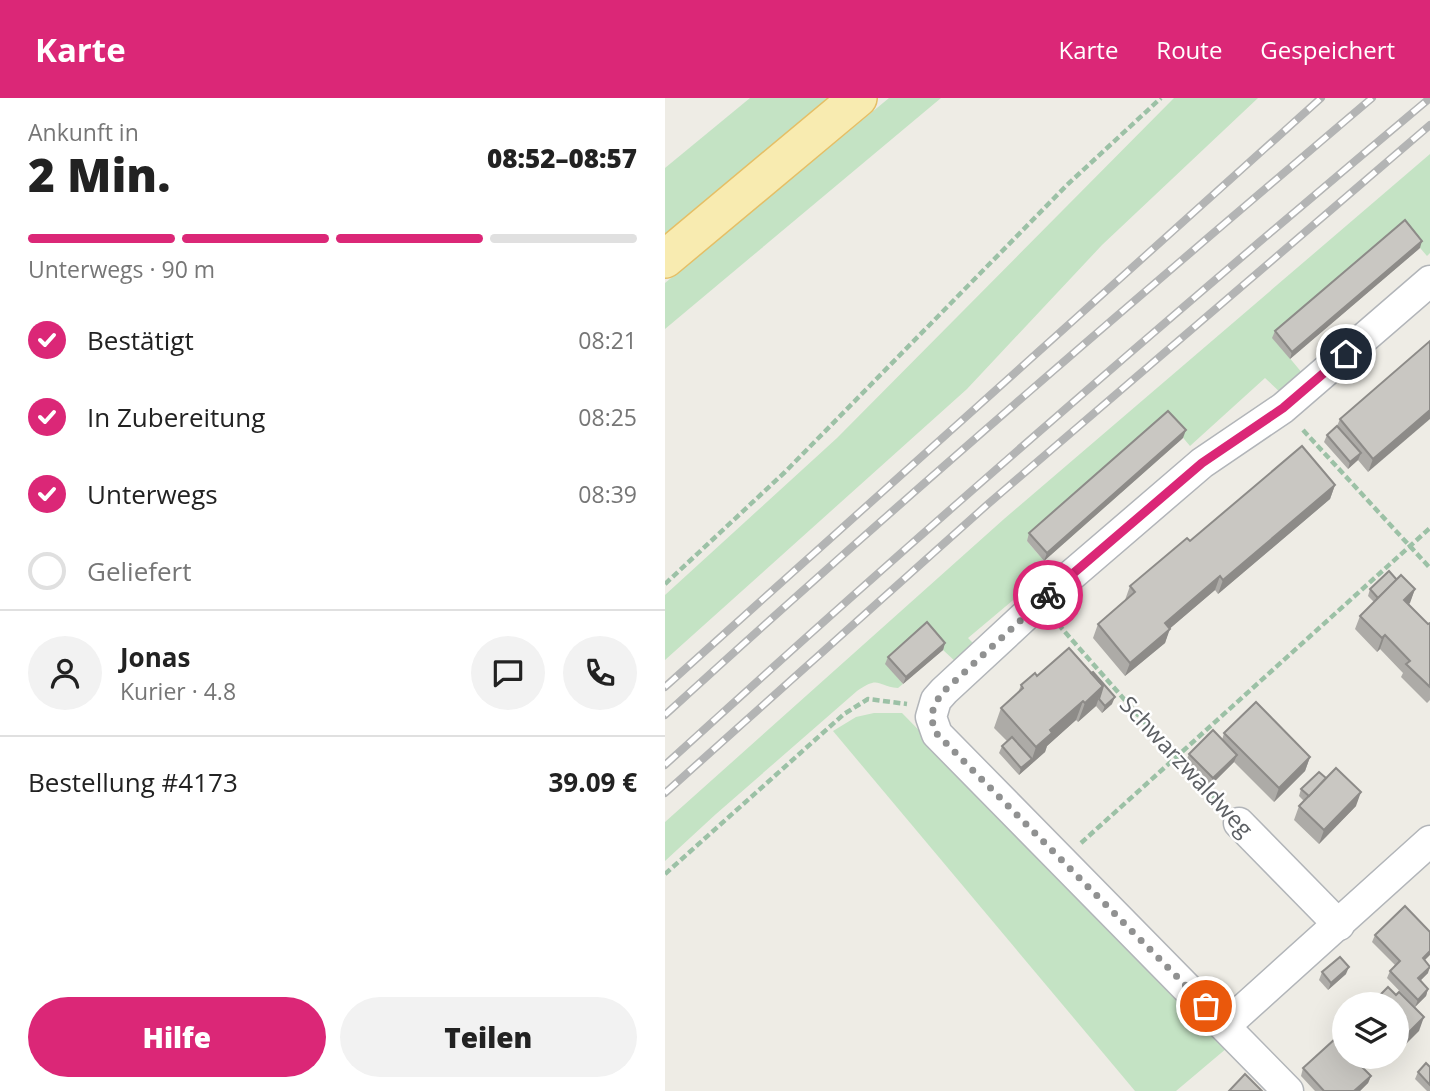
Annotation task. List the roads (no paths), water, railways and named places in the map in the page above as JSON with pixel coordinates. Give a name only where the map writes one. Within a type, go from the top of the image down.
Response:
[{"type":"main road","points":[[665,259],[858,98]]},
{"type":"street","points":[[1288,1091],[1063,860],[935,721],[944,691],[1039,603],[1202,463],[1283,408],[1430,281]]},
{"type":"street","name":"Schwarzwaldweg","points":[[1239,823],[1339,925]]},
{"type":"street","points":[[1226,1025],[1430,842]]},
{"type":"railway","points":[[665,687],[1321,98]]},
{"type":"railway","points":[[665,715],[1015,404],[1372,98]]},
{"type":"railway","points":[[665,765],[1044,427],[1430,98]]},
{"type":"railway","points":[[665,793],[988,504],[1430,125]]}]
